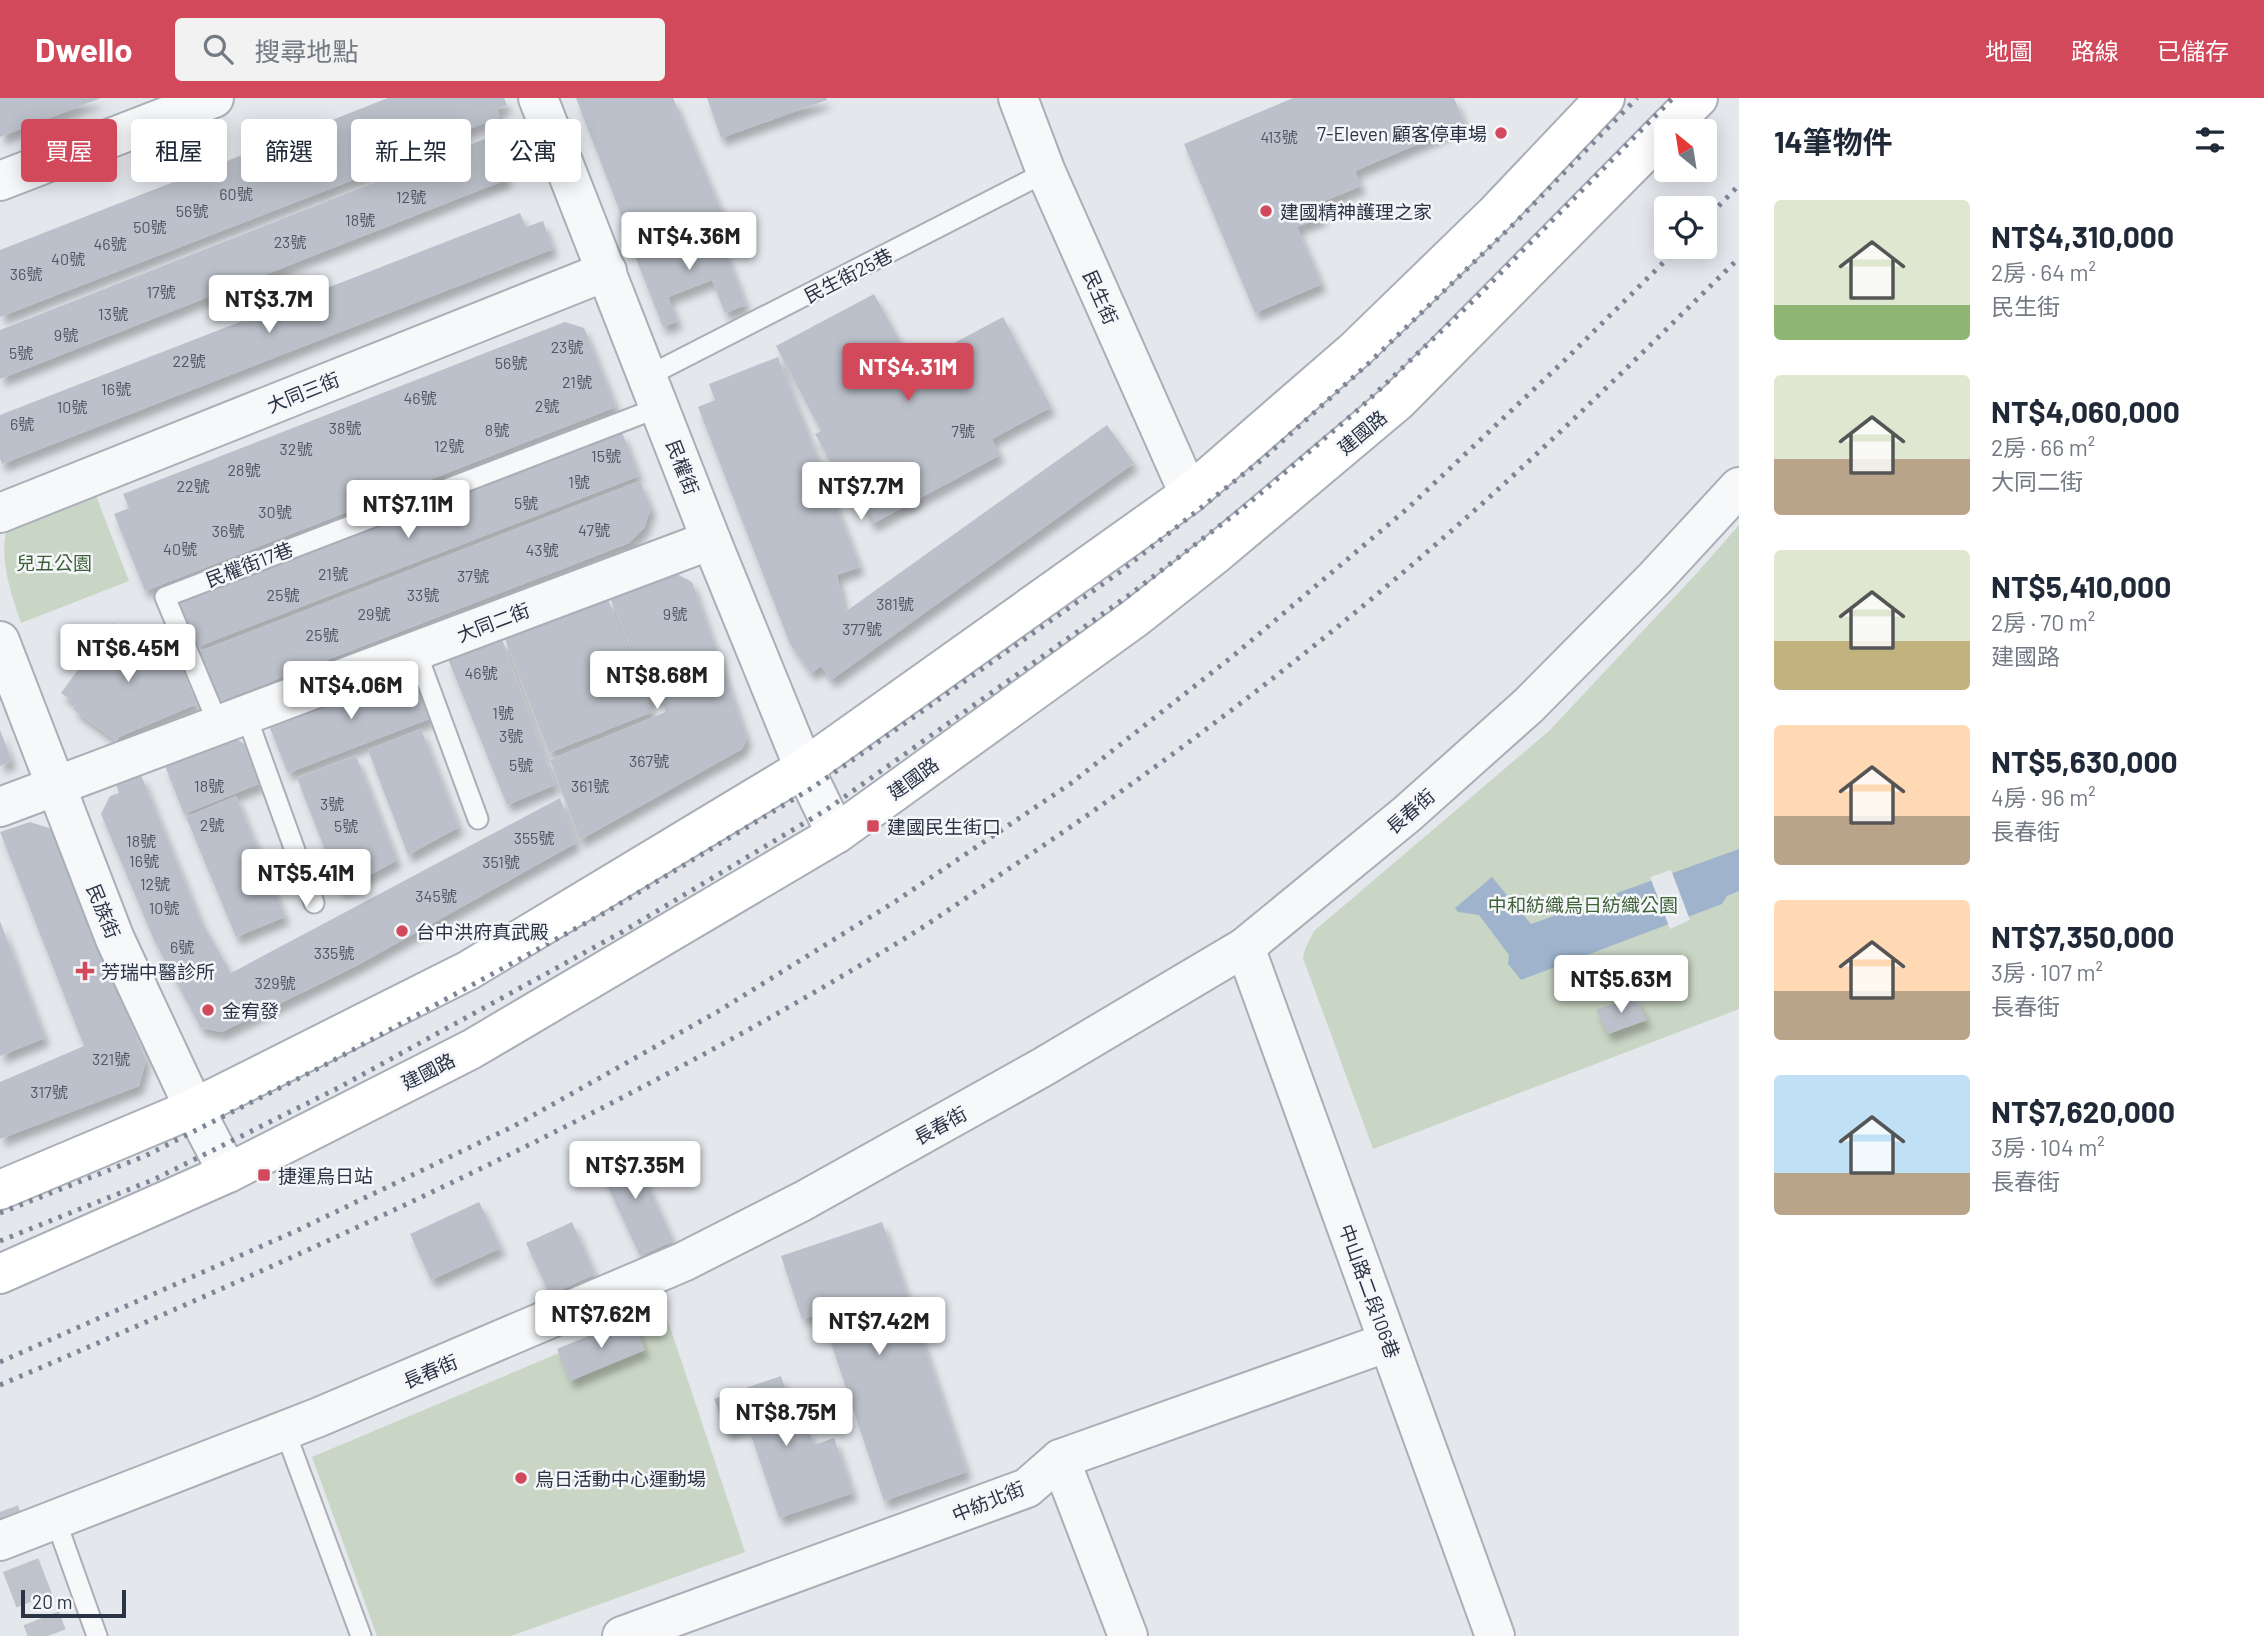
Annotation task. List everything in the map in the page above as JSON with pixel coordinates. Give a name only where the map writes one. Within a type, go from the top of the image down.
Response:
[{"type":"main road","points":[[0,1190],[194,1108],[469,970],[804,768],[1189,494],[1356,349],[1495,214],[1605,98]]},
{"type":"main road","name":"建國路","points":[[0,1274],[228,1173],[472,1049],[836,834],[1135,618],[1398,401],[1698,98]]},
{"type":"street","points":[[0,181],[214,98]]},
{"type":"street","name":"民權街","points":[[538,98],[711,540],[804,768],[836,834]]},
{"type":"street","name":"民生街","points":[[1018,98],[1046,172],[1189,494]]},
{"type":"street","name":"大同三街","points":[[0,513],[607,271]]},
{"type":"street","name":"長春街","points":[[0,1541],[285,1431],[683,1262],[803,1201],[1043,1068],[1245,947],[1407,814],[1528,706],[1655,578],[1739,487]]},
{"type":"street","name":"大同二街","points":[[0,807],[711,540]]},
{"type":"street","name":"民族街","points":[[0,641],[115,940],[194,1108],[228,1173]]},
{"type":"street","name":"中山路二段106巷","points":[[1245,947],[1494,1636]]},
{"type":"street","name":"中紡北街","points":[[622,1636],[1027,1488],[1060,1459],[1388,1342]]},
{"type":"street","points":[[1060,1459],[1128,1636]]},
{"type":"lane","name":"民生街25巷","points":[[654,392],[1046,172]]},
{"type":"lane","name":"民權街17巷","points":[[233,720],[165,597],[654,392]]},
{"type":"lane","points":[[416,651],[478,819]]},
{"type":"lane","points":[[233,720],[314,904]]},
{"type":"lane","points":[[285,1431],[361,1636]]},
{"type":"lane","points":[[56,1521],[97,1636]]},
{"type":"green space","name":"兒五公園","points":[[96,496],[129,581],[21,623],[5,566],[6,532]]},
{"type":"green space","name":"中和紡織烏日紡織公園","points":[[1739,525],[1739,1009],[1373,1149],[1303,958],[1314,931],[1549,731]]},
{"type":"green space","name":"烏日活動中心運動場","points":[[664,1309],[745,1552],[511,1636],[377,1636],[312,1457]]},
{"type":"water","points":[[1739,849],[1739,891],[1727,896],[1722,904],[1521,980],[1508,964],[1509,955],[1479,915],[1458,912],[1455,908],[1492,877],[1531,924]]},
{"type":"pier","points":[[1671,870],[1690,920],[1670,929],[1650,877]]},
{"type":"building","points":[[0,98],[101,98],[47,119],[21,119],[21,129],[0,137]]},
{"type":"building","points":[[388,98],[504,98],[507,105],[497,109],[500,117],[485,119],[485,123],[471,128],[471,119],[351,119],[351,181],[0,317],[0,250],[174,182],[227,182],[227,161],[241,156],[241,182],[337,182],[337,119],[334,119]]},
{"type":"building","points":[[576,98],[673,98],[723,215],[635,251]]},
{"type":"building","points":[[707,98],[826,98],[827,100],[721,138]]},
{"type":"building","name":"建國精神護理之家","points":[[1293,98],[1454,98],[1465,124],[1355,171],[1361,186],[1317,204],[1323,217],[1297,227],[1322,284],[1255,313],[1184,144]]},
{"type":"building","points":[[485,139],[485,182],[500,182],[0,379],[0,330],[376,182],[471,182],[471,144]]},
{"type":"building","points":[[520,213],[526,227],[543,221],[553,249],[2,464],[0,415]]},
{"type":"building","points":[[715,225],[746,305],[725,313],[712,280],[668,297],[678,321],[663,327],[635,256]]},
{"type":"building","points":[[874,294],[913,365],[1003,317],[1051,407],[992,439],[1000,455],[872,524],[841,466],[834,469],[815,434],[821,431],[776,346]]},
{"type":"building","points":[[565,322],[584,328],[616,407],[145,591],[114,514],[129,508],[123,494]]},
{"type":"building","points":[[778,357],[860,567],[837,575],[845,612],[1107,425],[1134,463],[831,680],[821,666],[811,673],[790,644],[698,407],[715,400],[709,384]]},
{"type":"building","points":[[622,432],[639,476],[197,647],[179,601]]},
{"type":"building","points":[[640,481],[651,508],[644,528],[629,543],[218,702],[198,652]]},
{"type":"building","points":[[673,572],[692,582],[747,738],[742,749],[580,840],[550,760],[666,712],[660,696],[650,699],[610,598]]},
{"type":"building","points":[[608,599],[652,712],[549,753],[505,639]]},
{"type":"building","points":[[112,623],[127,634],[134,626],[177,658],[197,704],[119,737],[116,741],[73,709],[76,704],[61,693]]},
{"type":"building","points":[[502,639],[555,785],[507,805],[448,659]]},
{"type":"building","points":[[414,669],[432,718],[288,773],[269,726]]},
{"type":"building","points":[[421,729],[459,827],[408,855],[368,750]]},
{"type":"building","points":[[0,730],[12,761],[0,766]]},
{"type":"building","points":[[236,738],[248,747],[261,783],[184,814],[165,766]]},
{"type":"building","points":[[356,756],[397,860],[341,891],[297,778]]},
{"type":"building","points":[[141,775],[200,919],[231,973],[560,798],[576,843],[356,966],[222,1032],[201,1028],[154,940],[101,814],[110,796],[119,793],[116,784]]},
{"type":"building","points":[[236,796],[285,917],[236,937],[186,817]]},
{"type":"building","points":[[30,822],[52,829],[146,1060],[139,1086],[0,1139],[0,1082],[84,1046],[0,832]]},
{"type":"building","points":[[0,921],[45,1038],[0,1056]]},
{"type":"building","points":[[1635,997],[1647,1020],[1608,1034],[1596,1010]]},
{"type":"building","points":[[630,1146],[673,1241],[640,1256],[596,1161]]},
{"type":"building","points":[[479,1202],[501,1248],[431,1280],[410,1234]]},
{"type":"building","points":[[572,1222],[595,1274],[550,1295],[526,1243]]},
{"type":"building","points":[[882,1222],[967,1472],[884,1501],[821,1313],[802,1319],[781,1256]]},
{"type":"building","points":[[632,1318],[645,1350],[570,1381],[557,1349]]},
{"type":"building","points":[[781,1376],[800,1432],[809,1429],[814,1445],[834,1438],[853,1493],[779,1518],[748,1426],[726,1433],[714,1399]]},
{"type":"tunnel","points":[[0,1512],[48,1636]]},
{"type":"railway","points":[[0,1213],[145,1156],[325,1065],[606,912],[812,788],[1120,572],[1265,457],[1369,363],[1520,218],[1637,98]]},
{"type":"railway","points":[[0,1241],[155,1179],[338,1088],[622,932],[826,810],[1132,593],[1248,504],[1359,409],[1473,301],[1673,98]]},
{"type":"railway","points":[[1717,208],[1739,185]]},
{"type":"railway","points":[[0,1385],[349,1231],[579,1120],[803,999],[926,925],[1133,783],[1342,624],[1518,471],[1739,258]]},
{"type":"railway","points":[[0,1362],[298,1230],[514,1126],[717,1012],[896,901],[1070,784],[1233,656],[1408,508],[1565,360],[1667,259]]},
{"type":"place","name":"7-Eleven 顧客停車場","points":[[1501,133]]},
{"type":"place","name":"建國精神護理之家","points":[[1266,211]]},
{"type":"place","name":"建國民生街口","points":[[873,826]]},
{"type":"place","name":"台中洪府真武殿","points":[[402,931]]},
{"type":"place","name":"芳瑞中醫診所","points":[[85,971]]},
{"type":"place","name":"金宥發","points":[[208,1010]]},
{"type":"place","name":"捷運烏日站","points":[[264,1175]]},
{"type":"place","name":"烏日活動中心運動場","points":[[521,1478]]}]
